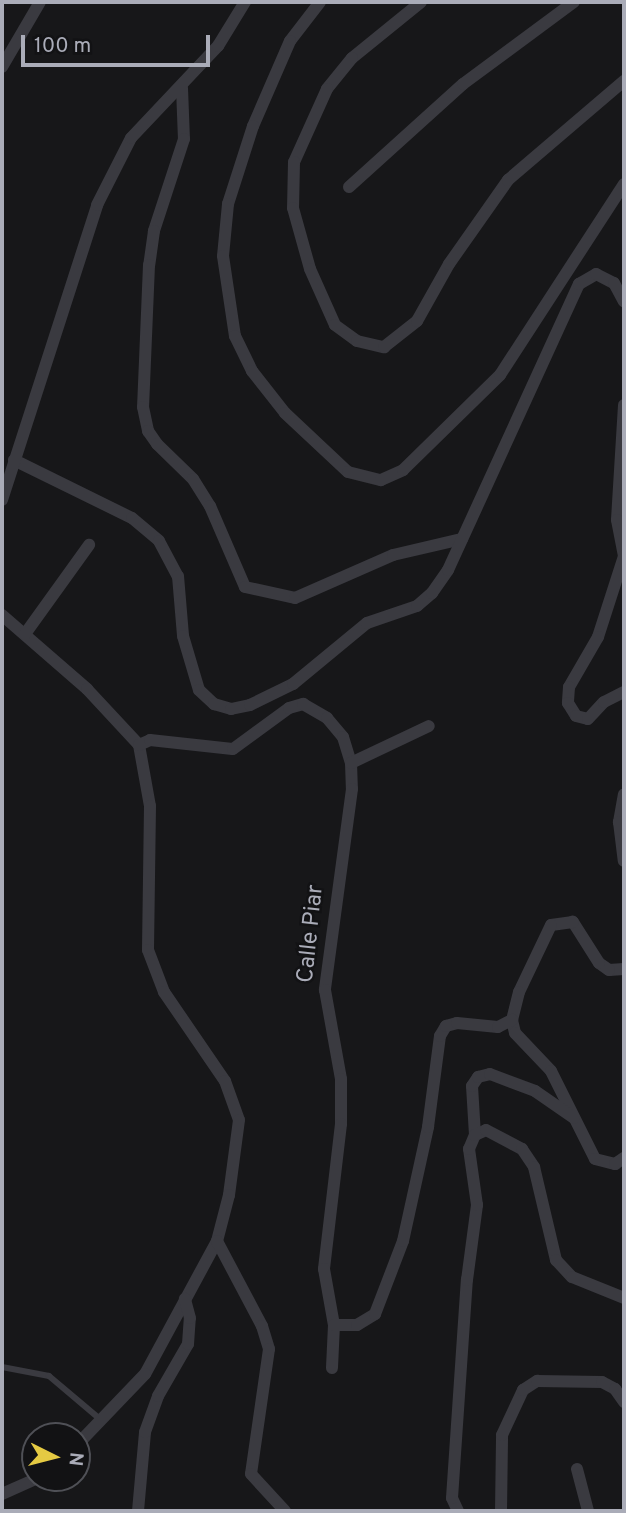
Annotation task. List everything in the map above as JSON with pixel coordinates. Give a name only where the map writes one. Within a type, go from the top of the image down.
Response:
[{"type":"street","points":[[2,67],[40,2]]},
{"type":"street","points":[[2,500],[96,205],[131,138],[218,46],[245,2]]},
{"type":"street","points":[[320,2],[290,41],[253,126],[228,204],[225,292],[235,335],[252,371],[285,413],[348,472],[381,480],[403,470],[500,375],[624,184]]},
{"type":"street","points":[[421,2],[352,58],[327,89],[293,162],[293,208],[310,269],[335,326],[357,341],[384,347],[417,321],[449,264],[508,180],[624,81]]},
{"type":"street","points":[[349,187],[463,84],[575,2]]},
{"type":"street","points":[[181,88],[184,139],[154,231],[149,265],[143,407],[153,438],[193,479],[211,506],[245,587],[295,598],[393,555],[462,539]]},
{"type":"street","points":[[14,460],[132,519],[159,541],[178,576],[190,668],[199,690],[214,704],[231,709],[293,684],[367,623],[417,607],[448,570],[579,284],[596,274],[614,283],[624,302]]},
{"type":"street","points":[[624,405],[617,520],[624,556],[598,637],[569,687],[568,703],[576,716],[588,719],[604,702],[624,692]]},
{"type":"street","points":[[24,635],[89,545]]},
{"type":"street","points":[[2,615],[87,688],[139,745],[150,806],[148,950],[164,992],[225,1081],[239,1120],[229,1195],[217,1241],[145,1374],[91,1431]]},
{"type":"street","name":"Calle Piar","points":[[139,745],[150,740],[233,749],[289,708],[303,704],[327,718],[343,737],[351,763],[352,789],[325,990],[341,1079],[341,1124],[324,1269],[334,1325],[332,1368]]},
{"type":"street","points":[[351,763],[429,726]]},
{"type":"street","points":[[624,794],[624,861]]},
{"type":"street","points":[[624,970],[609,970],[599,963],[573,922],[551,925],[519,992],[512,1020],[515,1033],[551,1071],[601,1164],[615,1164],[624,1158]]},
{"type":"street","points":[[334,1325],[357,1325],[375,1314],[403,1241],[428,1127],[440,1036],[446,1026],[457,1023],[498,1027],[512,1020]]},
{"type":"street","points":[[458,1511],[453,1497],[467,1280],[477,1205],[469,1149],[475,1135],[472,1086],[478,1077],[490,1074],[536,1091],[575,1118]]},
{"type":"street","points":[[475,1135],[486,1130],[522,1149],[534,1167],[556,1260],[572,1277],[624,1298]]},
{"type":"street","points":[[217,1241],[262,1326],[269,1349],[251,1474],[285,1511]]},
{"type":"street","points":[[138,1511],[145,1432],[158,1396],[188,1344],[190,1318],[185,1299]]},
{"type":"street","points":[[501,1511],[502,1435],[523,1390],[537,1381],[602,1382],[615,1389],[624,1402]]},
{"type":"street","points":[[577,1469],[587,1511]]},
{"type":"street","points":[[2,1494],[21,1486]]},
{"type":"lane","points":[[2,1367],[50,1376],[102,1420]]}]
